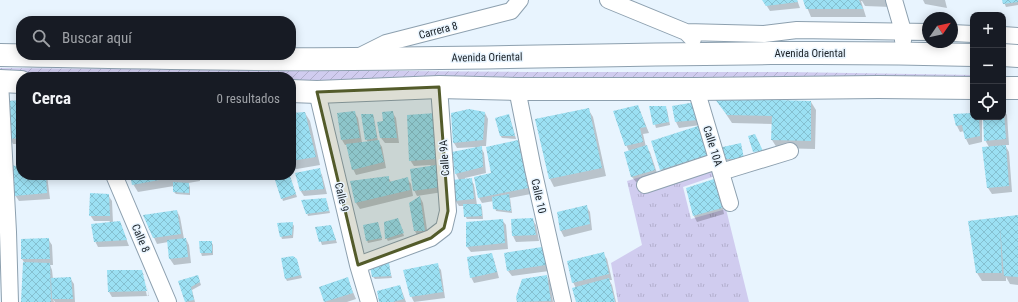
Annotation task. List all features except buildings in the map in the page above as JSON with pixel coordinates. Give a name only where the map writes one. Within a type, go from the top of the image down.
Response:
[{"type":"main road","name":"Avenida Oriental","points":[[296,59],[708,53],[904,53],[970,55]]},
{"type":"main road","name":"Avenida Oriental","points":[[0,55],[16,55]]},
{"type":"main road","points":[[1006,56],[1018,56]]},
{"type":"main road","points":[[0,81],[16,82]]},
{"type":"main road","points":[[296,91],[317,92],[439,88],[517,90],[696,90],[878,87],[970,88]]},
{"type":"main road","points":[[1006,88],[1018,88]]},
{"type":"street","name":"Carrera 8","points":[[354,59],[386,43],[511,10],[520,0]]},
{"type":"street","points":[[608,0],[686,32],[708,53]]},
{"type":"street","points":[[894,0],[903,31],[904,53]]},
{"type":"street","name":"Avenida Oriental","points":[[686,32],[764,34],[797,30],[922,32]]},
{"type":"street","points":[[958,33],[970,34]]},
{"type":"street","points":[[1006,35],[1018,36]]},
{"type":"street","points":[[0,81],[4,230],[10,302]]},
{"type":"street","name":"Calle 9A","points":[[358,265],[431,238],[444,228],[448,210],[439,88]]},
{"type":"street","name":"Calle 10","points":[[517,90],[533,169],[564,302]]},
{"type":"street","name":"Calle 10A","points":[[696,90],[730,204]]},
{"type":"street","name":"Calle 9","points":[[317,92],[358,265],[369,302]]},
{"type":"street","points":[[645,185],[790,151]]},
{"type":"street","name":"Calle 8","points":[[116,180],[168,302]]},
{"type":"highlighted area","points":[[439,87],[448,211],[444,228],[431,238],[358,265],[317,92]]},
{"type":"green space","points":[[0,68],[527,72],[788,72],[970,75],[970,90],[296,83],[296,72],[16,72],[16,78],[0,82]]},
{"type":"green space","points":[[711,156],[715,176],[683,187],[691,219],[726,209],[749,302],[618,302],[611,263],[642,245],[627,181]]}]
